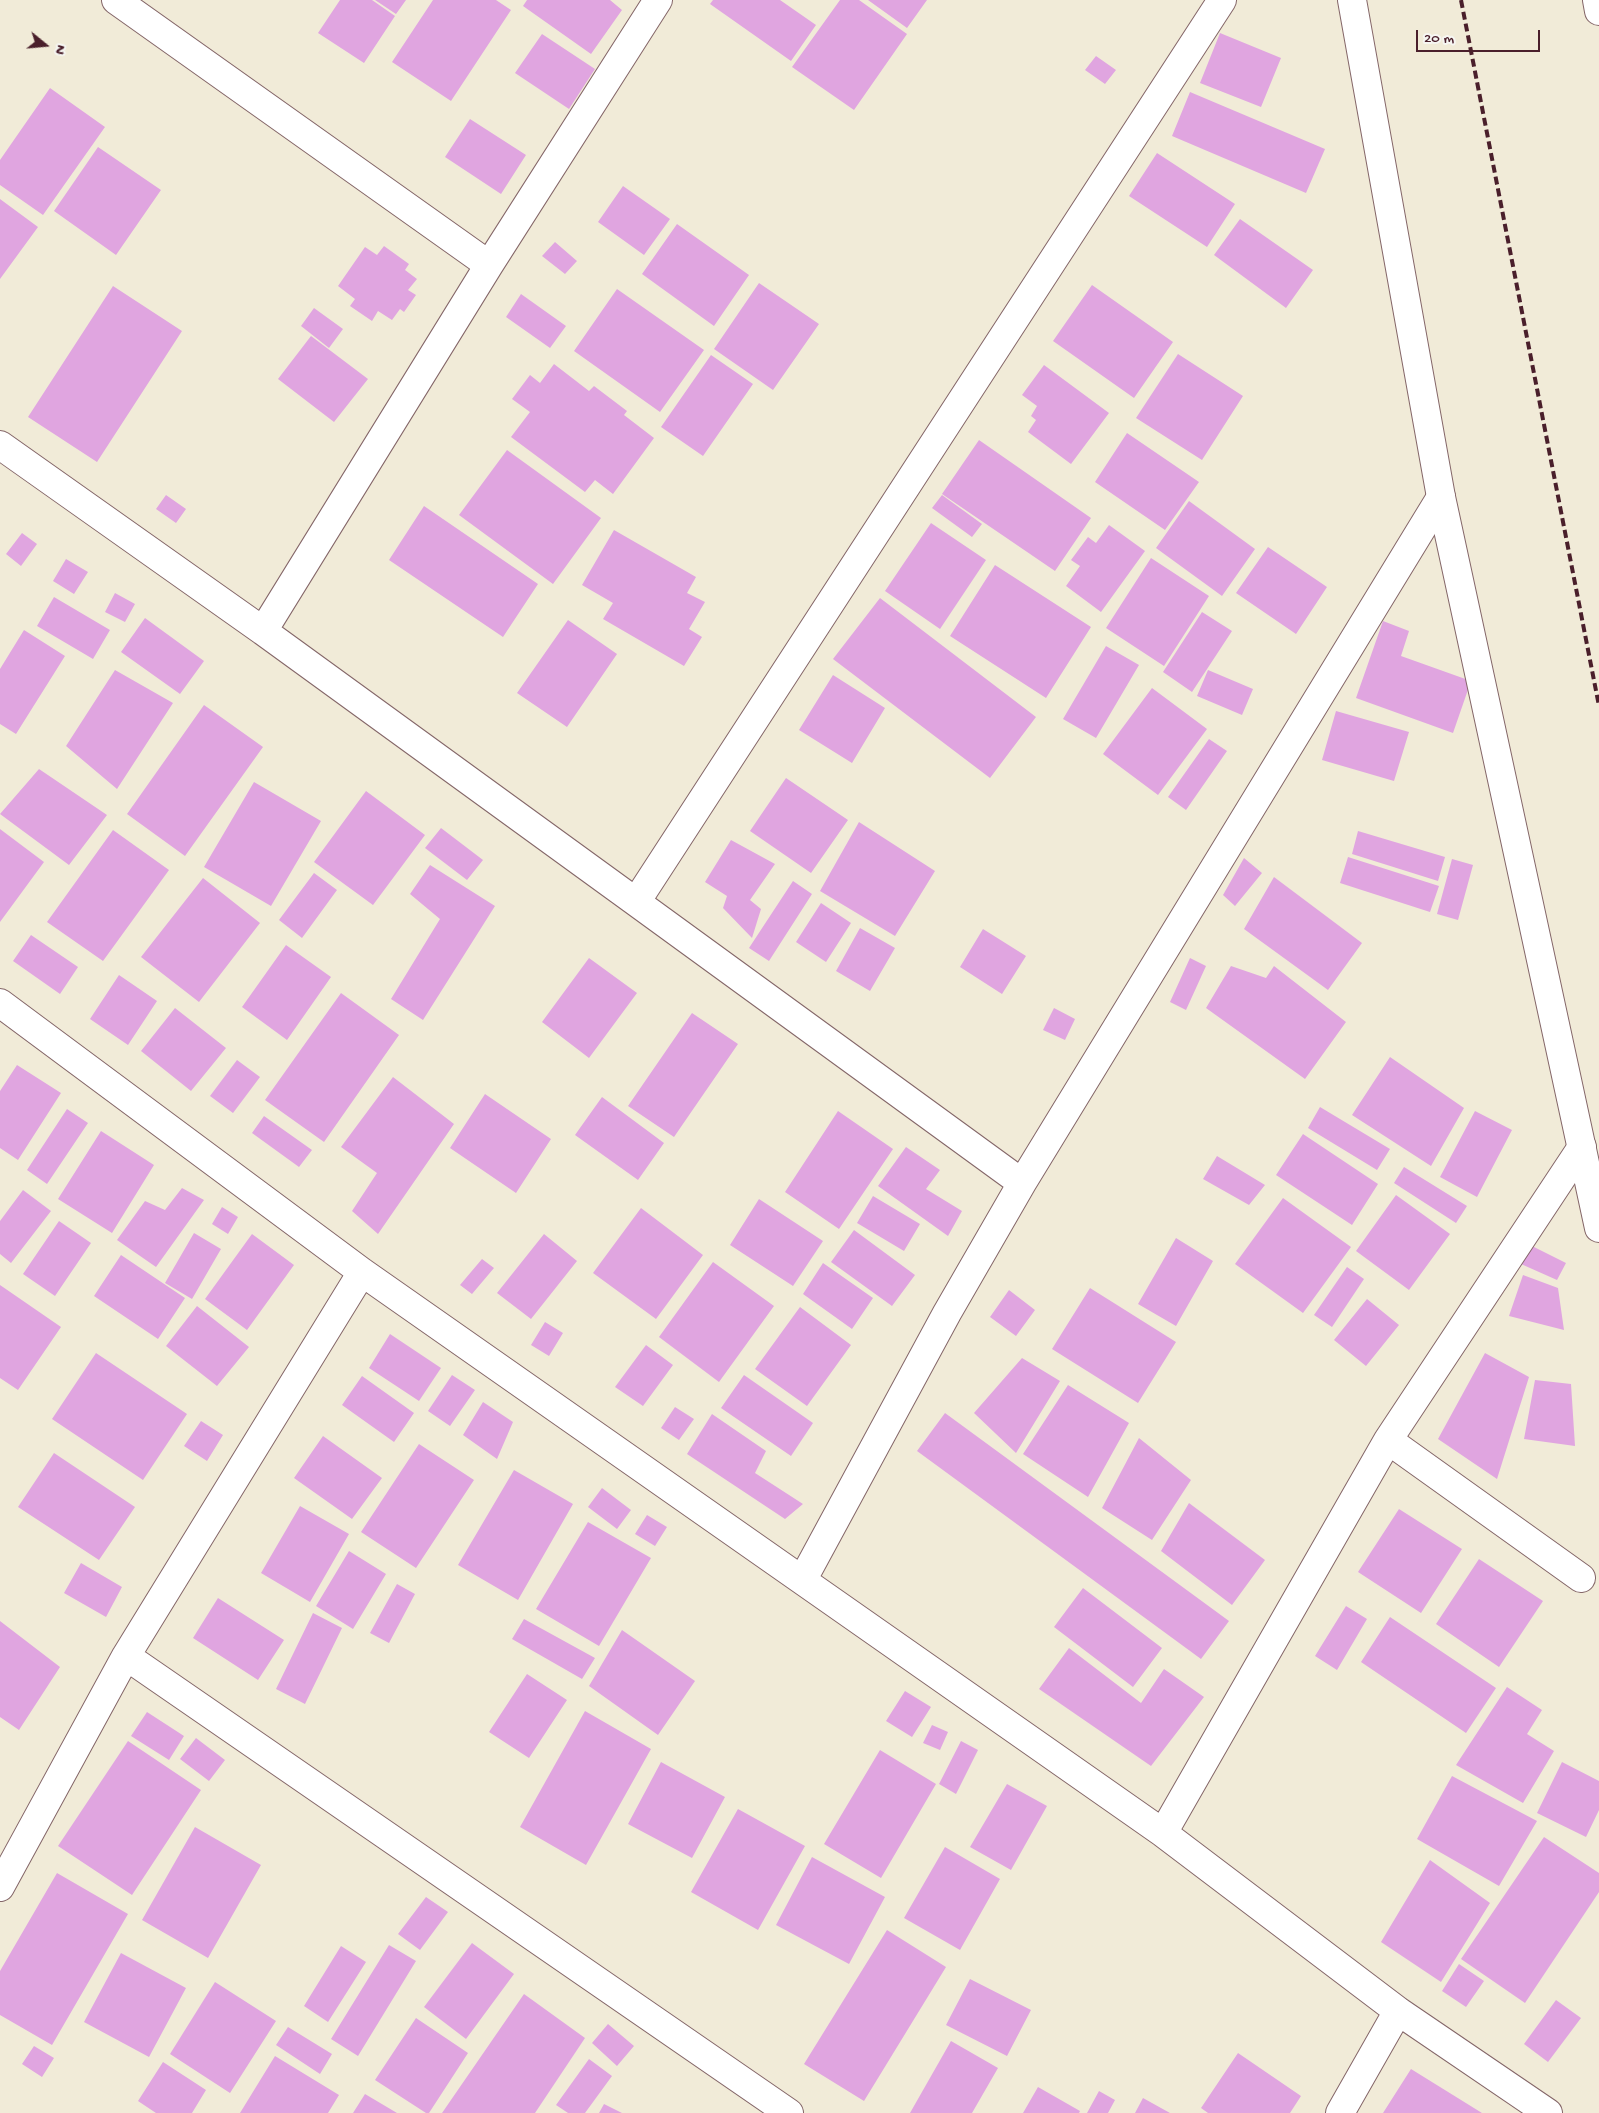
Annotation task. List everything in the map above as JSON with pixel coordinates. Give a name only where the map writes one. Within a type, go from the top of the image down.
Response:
[{"type":"street","points":[[116,0],[489,265]]},
{"type":"street","points":[[263,631],[489,265],[658,0]]},
{"type":"street","points":[[636,902],[1222,0]]},
{"type":"street","points":[[1352,0],[1441,497],[1599,1228]]},
{"type":"street","points":[[1597,0],[1599,11]]},
{"type":"street","points":[[0,445],[263,631],[1022,1183]]},
{"type":"street","points":[[802,1579],[948,1313],[1022,1183],[1441,497]]},
{"type":"street","points":[[0,1003],[362,1272],[1163,1833],[1398,2011],[1548,2113]]},
{"type":"street","points":[[1163,1833],[1388,1440],[1582,1147]]},
{"type":"street","points":[[0,1887],[126,1656],[362,1272]]},
{"type":"street","points":[[1388,1440],[1581,1578]]},
{"type":"street","points":[[126,1656],[788,2113]]},
{"type":"street","points":[[1340,2113],[1398,2011]]},
{"type":"building","points":[[340,0],[372,0],[395,16],[364,63],[318,33]]},
{"type":"building","points":[[375,0],[406,0],[396,14]]},
{"type":"building","points":[[433,0],[496,0],[511,10],[451,101],[392,62]]},
{"type":"building","points":[[527,0],[610,0],[622,10],[591,54],[523,6]]},
{"type":"building","points":[[713,0],[780,0],[816,25],[791,61],[710,4]]},
{"type":"building","points":[[840,0],[859,0],[907,34],[854,110],[792,67]]},
{"type":"building","points":[[868,0],[927,0],[907,28]]},
{"type":"building","points":[[1220,33],[1281,58],[1261,107],[1200,83]]},
{"type":"building","points":[[542,34],[595,69],[569,109],[515,73]]},
{"type":"building","points":[[1096,56],[1116,70],[1105,84],[1085,70]]},
{"type":"building","points":[[50,88],[105,127],[43,215],[0,185],[0,160]]},
{"type":"building","points":[[1190,92],[1325,149],[1306,193],[1172,136]]},
{"type":"building","points":[[470,119],[526,155],[501,194],[445,157]]},
{"type":"building","points":[[98,147],[161,190],[116,255],[54,211]]},
{"type":"building","points":[[1157,153],[1235,204],[1207,247],[1129,196]]},
{"type":"building","points":[[623,186],[670,219],[644,255],[598,222]]},
{"type":"building","points":[[0,199],[38,227],[0,279]]},
{"type":"building","points":[[1240,219],[1313,270],[1286,308],[1214,255]]},
{"type":"building","points":[[677,224],[749,275],[714,326],[642,274]]},
{"type":"building","points":[[555,242],[577,261],[565,274],[542,256]]},
{"type":"building","points":[[384,246],[409,264],[405,270],[417,279],[408,290],[416,295],[404,312],[400,309],[392,320],[378,311],[372,321],[350,306],[355,299],[338,286],[365,247],[377,255]]},
{"type":"building","points":[[759,283],[819,324],[773,390],[714,349]]},
{"type":"building","points":[[1092,285],[1173,342],[1134,398],[1053,341]]},
{"type":"building","points":[[113,286],[182,331],[97,462],[28,417]]},
{"type":"building","points":[[617,289],[704,350],[660,412],[574,351]]},
{"type":"building","points":[[521,294],[566,326],[550,348],[506,317]]},
{"type":"building","points":[[314,308],[343,329],[329,348],[301,326]]},
{"type":"building","points":[[311,336],[368,379],[334,422],[278,379]]},
{"type":"building","points":[[1178,354],[1243,396],[1202,460],[1136,418]]},
{"type":"building","points":[[711,355],[753,384],[703,456],[661,427]]},
{"type":"building","points":[[554,364],[589,391],[594,386],[627,411],[624,415],[654,438],[613,494],[595,480],[585,492],[511,437],[530,412],[512,399],[530,375],[540,383]]},
{"type":"building","points":[[1044,365],[1109,413],[1071,464],[1028,432],[1036,420],[1031,416],[1037,406],[1022,395]]},
{"type":"building","points":[[1127,433],[1199,482],[1165,530],[1095,482]]},
{"type":"building","points":[[979,440],[1091,518],[1055,571],[942,494]]},
{"type":"building","points":[[507,450],[601,518],[553,584],[459,515]]},
{"type":"building","points":[[166,495],[186,509],[176,523],[156,509]]},
{"type":"building","points":[[942,495],[982,524],[972,537],[932,508]]},
{"type":"building","points":[[1189,501],[1255,549],[1222,596],[1156,548]]},
{"type":"building","points":[[424,506],[538,584],[503,637],[389,560]]},
{"type":"building","points":[[931,523],[986,560],[940,629],[885,591]]},
{"type":"building","points":[[1109,525],[1145,551],[1101,612],[1066,586],[1080,566],[1071,560],[1088,537],[1096,543]]},
{"type":"building","points":[[614,530],[696,577],[687,593],[705,602],[689,629],[702,637],[684,666],[603,619],[613,603],[582,585]]},
{"type":"building","points":[[22,533],[37,544],[21,566],[6,554]]},
{"type":"building","points":[[1268,547],[1327,587],[1296,634],[1236,593]]},
{"type":"building","points":[[1151,558],[1209,596],[1164,666],[1106,628]]},
{"type":"building","points":[[66,559],[88,572],[74,594],[53,581]]},
{"type":"building","points":[[995,565],[1091,627],[1046,698],[950,636]]},
{"type":"building","points":[[115,593],[135,604],[125,622],[105,612]]},
{"type":"building","points":[[54,597],[110,630],[93,659],[37,626]]},
{"type":"building","points":[[880,598],[1036,717],[990,778],[833,659]]},
{"type":"building","points":[[1202,612],[1232,631],[1192,692],[1163,672]]},
{"type":"building","points":[[145,618],[204,661],[180,694],[121,652]]},
{"type":"building","points":[[568,620],[617,654],[567,727],[517,693]]},
{"type":"building","points":[[1383,621],[1409,631],[1401,656],[1471,681],[1453,733],[1356,698]]},
{"type":"building","points":[[24,630],[65,656],[16,734],[0,724],[0,669]]},
{"type":"building","points":[[1106,646],[1139,665],[1096,738],[1063,719]]},
{"type":"building","points":[[115,670],[173,703],[117,789],[66,746]]},
{"type":"building","points":[[1208,670],[1253,689],[1242,715],[1197,696]]},
{"type":"building","points":[[833,675],[885,708],[852,763],[799,730]]},
{"type":"building","points":[[1152,688],[1207,729],[1158,795],[1103,754]]},
{"type":"building","points":[[204,705],[263,747],[185,856],[127,814]]},
{"type":"building","points":[[1336,711],[1409,732],[1394,781],[1322,760]]},
{"type":"building","points":[[1209,739],[1227,751],[1186,810],[1168,797]]},
{"type":"building","points":[[39,769],[107,815],[69,865],[0,814]]},
{"type":"building","points":[[786,778],[848,820],[811,873],[750,831]]},
{"type":"building","points":[[254,782],[321,821],[271,906],[204,867]]},
{"type":"building","points":[[366,791],[425,835],[373,905],[314,862]]},
{"type":"building","points":[[859,822],[935,871],[895,936],[820,891]]},
{"type":"building","points":[[441,828],[483,860],[467,880],[425,848]]},
{"type":"building","points":[[0,829],[44,862],[0,922]]},
{"type":"building","points":[[113,830],[169,870],[103,961],[47,922]]},
{"type":"building","points":[[1358,831],[1445,857],[1438,881],[1352,854]]},
{"type":"building","points":[[731,840],[775,864],[750,900],[761,909],[752,938],[723,908],[727,896],[705,882]]},
{"type":"building","points":[[1348,857],[1439,886],[1430,912],[1340,883]]},
{"type":"building","points":[[1244,858],[1262,873],[1235,906],[1223,895]]},
{"type":"building","points":[[1452,859],[1473,865],[1458,920],[1437,914]]},
{"type":"building","points":[[430,865],[495,906],[423,1020],[391,999],[440,919],[410,894]]},
{"type":"building","points":[[314,873],[337,890],[302,938],[279,920]]},
{"type":"building","points":[[1274,877],[1362,943],[1328,990],[1244,929]]},
{"type":"building","points":[[203,878],[260,923],[199,1002],[141,957]]},
{"type":"building","points":[[793,881],[812,894],[769,961],[749,948]]},
{"type":"building","points":[[821,903],[851,923],[826,962],[796,942]]},
{"type":"building","points":[[860,928],[895,948],[870,991],[836,971]]},
{"type":"building","points":[[983,929],[1026,956],[1002,994],[960,967]]},
{"type":"building","points":[[31,935],[78,967],[60,994],[13,961]]},
{"type":"building","points":[[286,945],[331,977],[287,1040],[242,1007]]},
{"type":"building","points":[[589,958],[637,993],[589,1058],[542,1022]]},
{"type":"building","points":[[1190,958],[1206,966],[1186,1010],[1170,1002]]},
{"type":"building","points":[[1231,966],[1266,978],[1274,966],[1346,1022],[1305,1079],[1206,1008]]},
{"type":"building","points":[[119,975],[157,1001],[128,1045],[90,1019]]},
{"type":"building","points":[[341,993],[399,1035],[324,1142],[265,1100]]},
{"type":"building","points":[[175,1008],[226,1048],[191,1091],[141,1051]]},
{"type":"building","points":[[1054,1008],[1075,1019],[1065,1040],[1043,1030]]},
{"type":"building","points":[[692,1013],[738,1044],[674,1137],[628,1106]]},
{"type":"building","points":[[1390,1057],[1464,1108],[1431,1166],[1352,1115]]},
{"type":"building","points":[[237,1060],[260,1077],[233,1113],[210,1096]]},
{"type":"building","points":[[17,1065],[61,1093],[18,1160],[0,1148],[0,1091]]},
{"type":"building","points":[[393,1077],[454,1124],[378,1234],[352,1211],[377,1173],[341,1147]]},
{"type":"building","points":[[485,1094],[551,1139],[516,1193],[450,1148]]},
{"type":"building","points":[[602,1097],[664,1143],[638,1180],[575,1135]]},
{"type":"building","points":[[1320,1107],[1390,1149],[1377,1170],[1308,1128]]},
{"type":"building","points":[[67,1109],[88,1123],[47,1184],[27,1170]]},
{"type":"building","points":[[838,1111],[893,1149],[839,1229],[785,1192]]},
{"type":"building","points":[[1475,1111],[1512,1130],[1477,1197],[1440,1177]]},
{"type":"building","points":[[264,1116],[312,1150],[299,1167],[252,1133]]},
{"type":"building","points":[[101,1131],[154,1165],[112,1233],[58,1199]]},
{"type":"building","points":[[1303,1134],[1378,1184],[1352,1225],[1276,1175]]},
{"type":"building","points":[[906,1147],[940,1170],[926,1189],[962,1211],[948,1236],[878,1186]]},
{"type":"building","points":[[1217,1156],[1265,1185],[1249,1205],[1203,1179]]},
{"type":"building","points":[[1404,1167],[1467,1206],[1456,1223],[1394,1183]]},
{"type":"building","points":[[182,1188],[204,1200],[156,1267],[117,1240],[145,1201],[165,1210]]},
{"type":"building","points":[[23,1190],[51,1211],[11,1263],[0,1254],[0,1221]]},
{"type":"building","points":[[1396,1195],[1450,1234],[1409,1290],[1356,1251]]},
{"type":"building","points":[[873,1196],[920,1224],[904,1251],[857,1223]]},
{"type":"building","points":[[1283,1198],[1351,1247],[1303,1313],[1235,1264]]},
{"type":"building","points":[[759,1199],[823,1241],[793,1286],[730,1245]]},
{"type":"building","points":[[222,1207],[238,1217],[228,1234],[212,1224]]},
{"type":"building","points":[[641,1208],[703,1255],[656,1319],[593,1273]]},
{"type":"building","points":[[59,1221],[91,1243],[55,1296],[23,1274]]},
{"type":"building","points":[[854,1230],[915,1275],[892,1306],[831,1262]]},
{"type":"building","points":[[194,1233],[221,1249],[192,1299],[165,1283]]},
{"type":"building","points":[[252,1234],[294,1265],[247,1330],[205,1299]]},
{"type":"building","points":[[544,1234],[577,1261],[531,1319],[497,1293]]},
{"type":"building","points":[[1176,1238],[1213,1261],[1176,1326],[1138,1304]]},
{"type":"building","points":[[1530,1245],[1566,1263],[1557,1280],[1521,1264]]},
{"type":"building","points":[[121,1255],[185,1298],[158,1339],[94,1296]]},
{"type":"building","points":[[482,1259],[494,1268],[472,1294],[460,1285]]},
{"type":"building","points":[[713,1262],[774,1306],[719,1382],[659,1337]]},
{"type":"building","points":[[823,1263],[873,1298],[852,1329],[803,1294]]},
{"type":"building","points":[[1347,1267],[1364,1279],[1332,1327],[1314,1315]]},
{"type":"building","points":[[1523,1275],[1558,1288],[1564,1330],[1509,1316]]},
{"type":"building","points":[[0,1285],[61,1327],[18,1390],[0,1378]]},
{"type":"building","points":[[1090,1288],[1176,1342],[1138,1403],[1052,1349]]},
{"type":"building","points":[[1009,1290],[1035,1310],[1016,1336],[990,1317]]},
{"type":"building","points":[[1367,1299],[1399,1325],[1366,1366],[1334,1340]]},
{"type":"building","points":[[197,1306],[249,1347],[217,1386],[166,1346]]},
{"type":"building","points":[[800,1307],[851,1345],[807,1406],[755,1369]]},
{"type":"building","points":[[545,1322],[563,1333],[549,1356],[531,1345]]},
{"type":"building","points":[[390,1334],[441,1368],[419,1401],[369,1368]]},
{"type":"building","points":[[646,1345],[673,1365],[643,1406],[615,1387]]},
{"type":"building","points":[[96,1353],[187,1414],[143,1480],[52,1419]]},
{"type":"building","points":[[1485,1353],[1529,1377],[1497,1479],[1438,1439]]},
{"type":"building","points":[[1022,1358],[1060,1381],[1016,1453],[974,1413]]},
{"type":"building","points":[[452,1375],[475,1390],[450,1426],[428,1411]]},
{"type":"building","points":[[744,1375],[813,1423],[791,1456],[721,1408]]},
{"type":"building","points":[[362,1376],[414,1413],[394,1442],[342,1405]]},
{"type":"building","points":[[1535,1380],[1571,1384],[1575,1446],[1524,1439]]},
{"type":"building","points":[[1068,1385],[1129,1423],[1088,1497],[1023,1454]]},
{"type":"building","points":[[483,1402],[513,1422],[497,1459],[463,1435]]},
{"type":"building","points":[[675,1407],[694,1419],[679,1440],[661,1428]]},
{"type":"building","points":[[945,1413],[1229,1621],[1201,1659],[917,1451]]},
{"type":"building","points":[[712,1414],[766,1451],[755,1473],[803,1504],[785,1519],[687,1454]]},
{"type":"building","points":[[201,1421],[223,1435],[207,1461],[184,1446]]},
{"type":"building","points":[[323,1436],[382,1478],[352,1519],[294,1478]]},
{"type":"building","points":[[1139,1438],[1191,1480],[1152,1540],[1102,1508]]},
{"type":"building","points":[[419,1444],[474,1480],[416,1568],[361,1532]]},
{"type":"building","points":[[54,1453],[135,1507],[99,1560],[18,1507]]},
{"type":"building","points":[[514,1470],[573,1504],[518,1600],[458,1565]]},
{"type":"building","points":[[602,1488],[631,1510],[617,1529],[588,1507]]},
{"type":"building","points":[[1189,1503],[1265,1560],[1232,1605],[1161,1551]]},
{"type":"building","points":[[300,1506],[349,1534],[310,1602],[261,1573]]},
{"type":"building","points":[[1399,1509],[1462,1549],[1421,1613],[1358,1572]]},
{"type":"building","points":[[647,1515],[667,1527],[655,1546],[635,1534]]},
{"type":"building","points":[[588,1522],[651,1558],[599,1646],[536,1609]]},
{"type":"building","points":[[349,1551],[386,1574],[353,1629],[316,1606]]},
{"type":"building","points":[[1479,1559],[1543,1601],[1499,1667],[1436,1624]]},
{"type":"building","points":[[81,1563],[122,1587],[106,1617],[64,1593]]},
{"type":"building","points":[[397,1584],[415,1594],[389,1643],[370,1633]]},
{"type":"building","points":[[1083,1588],[1162,1648],[1133,1687],[1054,1627]]},
{"type":"building","points":[[218,1598],[284,1640],[258,1680],[193,1638]]},
{"type":"building","points":[[1346,1606],[1367,1619],[1337,1670],[1315,1656]]},
{"type":"building","points":[[313,1613],[342,1628],[305,1704],[276,1689]]},
{"type":"building","points":[[1390,1617],[1496,1688],[1466,1733],[1361,1662]]},
{"type":"building","points":[[524,1619],[595,1658],[582,1679],[512,1639]]},
{"type":"building","points":[[0,1621],[60,1667],[19,1730],[0,1717]]},
{"type":"building","points":[[622,1630],[695,1681],[658,1735],[589,1686]]},
{"type":"building","points":[[1069,1648],[1141,1703],[1164,1669],[1204,1697],[1151,1766],[1039,1689]]},
{"type":"building","points":[[527,1674],[567,1700],[529,1758],[489,1732]]},
{"type":"building","points":[[1507,1687],[1542,1710],[1527,1734],[1554,1751],[1523,1803],[1456,1765]]},
{"type":"building","points":[[905,1691],[931,1707],[912,1737],[886,1721]]},
{"type":"building","points":[[585,1711],[651,1749],[586,1865],[520,1827]]},
{"type":"building","points":[[147,1712],[184,1736],[169,1760],[131,1736]]},
{"type":"building","points":[[932,1725],[948,1732],[940,1750],[923,1743]]},
{"type":"building","points":[[196,1738],[225,1760],[209,1781],[180,1759]]},
{"type":"building","points":[[128,1741],[201,1790],[132,1895],[58,1846]]},
{"type":"building","points":[[961,1741],[978,1750],[956,1794],[939,1784]]},
{"type":"building","points":[[880,1750],[936,1784],[881,1878],[824,1844]]},
{"type":"building","points":[[661,1762],[725,1797],[692,1858],[628,1824]]},
{"type":"building","points":[[1562,1762],[1599,1781],[1599,1810],[1586,1837],[1537,1813]]},
{"type":"building","points":[[1452,1776],[1537,1821],[1499,1886],[1417,1839]]},
{"type":"building","points":[[1007,1784],[1047,1806],[1011,1870],[970,1847]]},
{"type":"building","points":[[738,1809],[805,1846],[758,1930],[691,1892]]},
{"type":"building","points":[[195,1827],[261,1865],[208,1958],[142,1920]]},
{"type":"building","points":[[1544,1837],[1599,1873],[1599,1892],[1525,2003],[1461,1959]]},
{"type":"building","points":[[945,1847],[1000,1879],[960,1950],[904,1918]]},
{"type":"building","points":[[812,1857],[885,1897],[849,1964],[776,1925]]},
{"type":"building","points":[[1430,1860],[1490,1903],[1441,1982],[1381,1942]]},
{"type":"building","points":[[57,1873],[128,1914],[52,2045],[0,2015],[0,1971]]},
{"type":"building","points":[[426,1897],[448,1912],[420,1950],[398,1934]]},
{"type":"building","points":[[887,1930],[946,1967],[864,2101],[804,2064]]},
{"type":"building","points":[[472,1943],[514,1974],[466,2039],[424,2007]]},
{"type":"building","points":[[389,1945],[416,1961],[358,2056],[331,2039]]},
{"type":"building","points":[[341,1946],[366,1962],[328,2022],[304,2006]]},
{"type":"building","points":[[121,1953],[186,1988],[149,2057],[84,2022]]},
{"type":"building","points":[[1459,1964],[1484,1981],[1466,2007],[1442,1991]]},
{"type":"building","points":[[970,1979],[1031,2010],[1007,2056],[946,2025]]},
{"type":"building","points":[[215,1982],[276,2021],[230,2093],[170,2054]]},
{"type":"building","points":[[524,1994],[585,2038],[535,2113],[442,2113]]},
{"type":"building","points":[[1556,2000],[1581,2018],[1548,2062],[1524,2044]]},
{"type":"building","points":[[416,2018],[468,2053],[429,2113],[426,2113],[375,2080]]},
{"type":"building","points":[[608,2024],[634,2046],[617,2066],[592,2043]]},
{"type":"building","points":[[288,2027],[332,2054],[320,2074],[276,2045]]},
{"type":"building","points":[[951,2041],[998,2068],[972,2113],[910,2113]]},
{"type":"building","points":[[34,2046],[54,2058],[42,2077],[22,2064]]},
{"type":"building","points":[[1238,2053],[1301,2096],[1290,2113],[1208,2113],[1201,2108]]},
{"type":"building","points":[[275,2056],[339,2095],[328,2113],[240,2113]]},
{"type":"building","points":[[589,2059],[612,2076],[585,2113],[568,2113],[556,2105]]},
{"type":"building","points":[[163,2062],[206,2090],[192,2113],[156,2113],[138,2101]]},
{"type":"building","points":[[1411,2069],[1482,2113],[1383,2113]]},
{"type":"building","points":[[1038,2087],[1080,2111],[1079,2113],[1023,2113]]},
{"type":"building","points":[[1099,2091],[1115,2100],[1108,2113],[1087,2113]]},
{"type":"building","points":[[365,2094],[397,2113],[353,2113]]},
{"type":"building","points":[[1143,2098],[1170,2113],[1135,2113]]},
{"type":"building","points":[[604,2104],[622,2113],[599,2113]]},
{"type":"railway","points":[[1461,0],[1599,706]]}]
